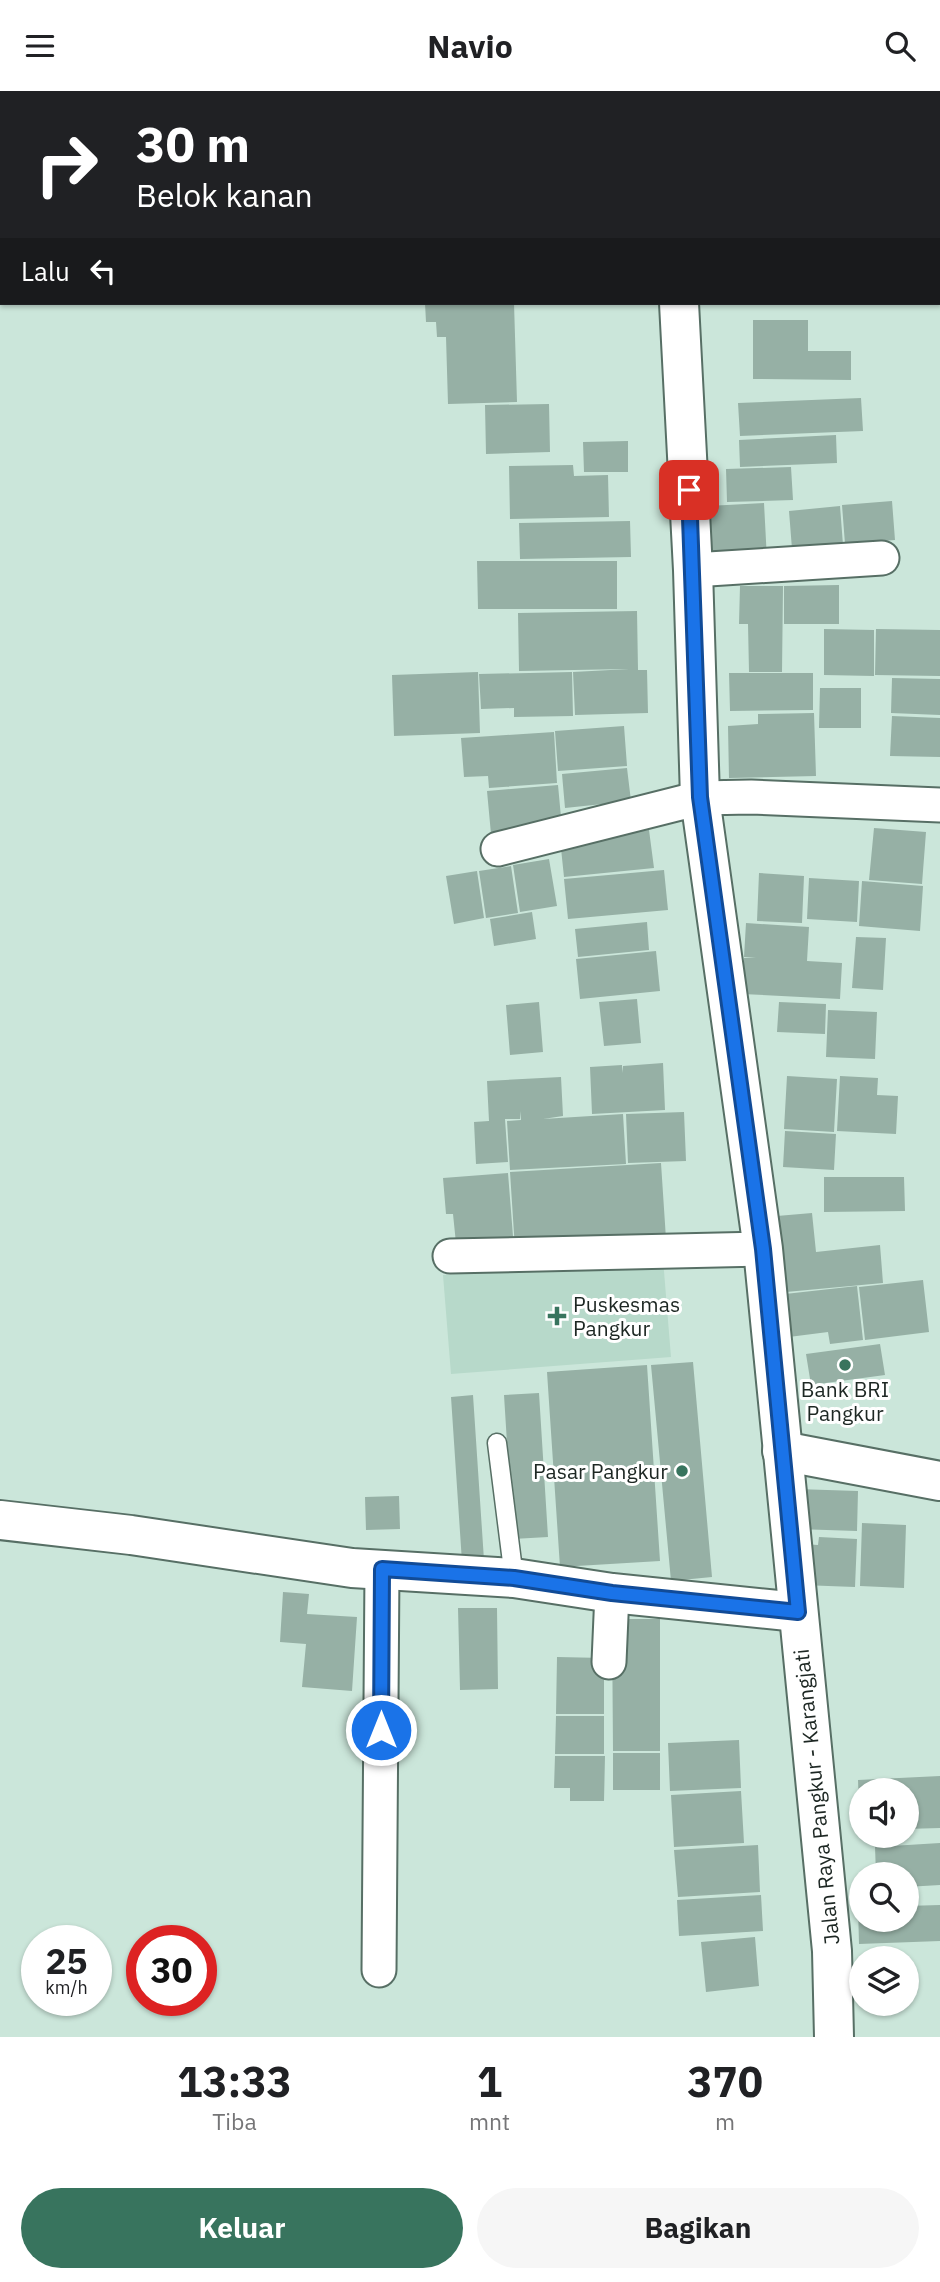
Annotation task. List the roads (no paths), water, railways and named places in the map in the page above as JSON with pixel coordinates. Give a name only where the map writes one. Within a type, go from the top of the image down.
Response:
[{"type":"main road","name":"Jalan Raya Pangkur - Karangjati","points":[[679,305],[693,570],[700,797],[763,1249],[832,1951],[834,2037]]},
{"type":"main road","points":[[782,1451],[940,1481]]},
{"type":"main road","points":[[0,1520],[131,1535],[352,1568],[514,1578],[612,1593],[798,1612]]},
{"type":"street","points":[[693,570],[882,558]]},
{"type":"street","points":[[498,849],[700,797],[940,805]]},
{"type":"street","points":[[450,1256],[763,1249]]},
{"type":"street","points":[[379,1970],[382,1569]]},
{"type":"street","points":[[609,1662],[612,1593]]},
{"type":"lane","points":[[497,1443],[514,1578]]},
{"type":"place","name":"Puskesmas Pangkur","points":[[557,1316]]},
{"type":"place","name":"Bank BRI Pangkur","points":[[845,1365]]},
{"type":"place","name":"Pasar Pangkur","points":[[682,1471]]}]
